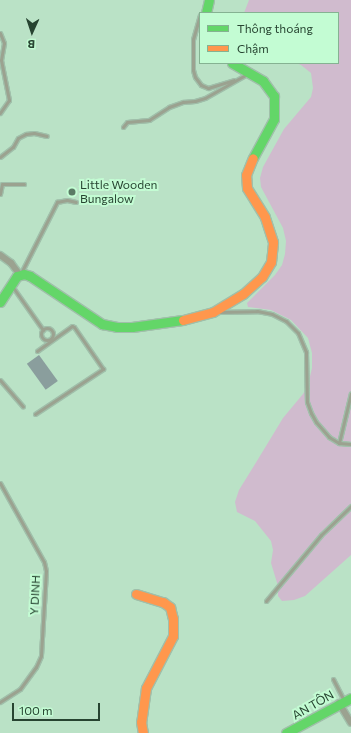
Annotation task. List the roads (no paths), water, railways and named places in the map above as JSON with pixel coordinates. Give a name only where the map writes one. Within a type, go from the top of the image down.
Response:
[{"type":"main road","points":[[206,12],[209,1]]},
{"type":"main road","points":[[0,302],[3,295],[17,276],[30,276],[86,315],[102,324],[117,327],[145,326],[184,320],[213,312],[243,294],[262,277],[271,262],[273,251],[270,229],[265,217],[247,188],[246,174],[274,119],[274,96],[263,81],[234,64]]},
{"type":"main road","points":[[136,594],[163,602],[170,607],[173,619],[173,636],[146,688],[141,722],[143,733]]},
{"type":"main road","name":"AN TÔN","points":[[286,733],[345,700]]},
{"type":"street","points":[[0,255],[11,263],[20,275]]},
{"type":"street","points":[[345,700],[351,723]]},
{"type":"lane","points":[[202,12],[209,1]]},
{"type":"lane","points":[[199,20],[193,39],[195,77],[201,85],[208,88],[236,80]]},
{"type":"lane","points":[[0,33],[4,43],[0,60],[9,100],[0,113]]},
{"type":"lane","points":[[123,127],[127,122],[149,120],[169,107],[182,102],[206,98],[249,73]]},
{"type":"lane","points":[[0,157],[13,147],[18,138],[26,134],[34,133],[47,136]]},
{"type":"lane","points":[[0,194],[2,184],[24,184]]},
{"type":"lane","points":[[20,275],[57,202],[67,200],[76,202]]},
{"type":"lane","points":[[11,284],[43,330]]},
{"type":"lane","points":[[213,312],[257,311],[286,321],[298,333],[306,352],[306,402],[316,422],[329,438],[339,443],[351,444]]},
{"type":"lane","points":[[35,414],[103,369],[74,326],[51,340],[37,351]]},
{"type":"lane","points":[[43,330],[49,329],[52,331],[53,334],[51,340]]},
{"type":"lane","points":[[43,330],[41,332],[42,339],[51,340]]},
{"type":"lane","points":[[0,380],[23,406]]},
{"type":"lane","points":[[339,443],[351,393]]},
{"type":"lane","name":"Y DINH","points":[[0,483],[44,562],[46,571],[41,656],[36,667],[20,689],[0,702]]},
{"type":"lane","points":[[266,601],[321,535],[351,506]]},
{"type":"lane","points":[[333,679],[345,700]]},
{"type":"place","name":"Little Wooden Bungalow","points":[[72,192]]}]
